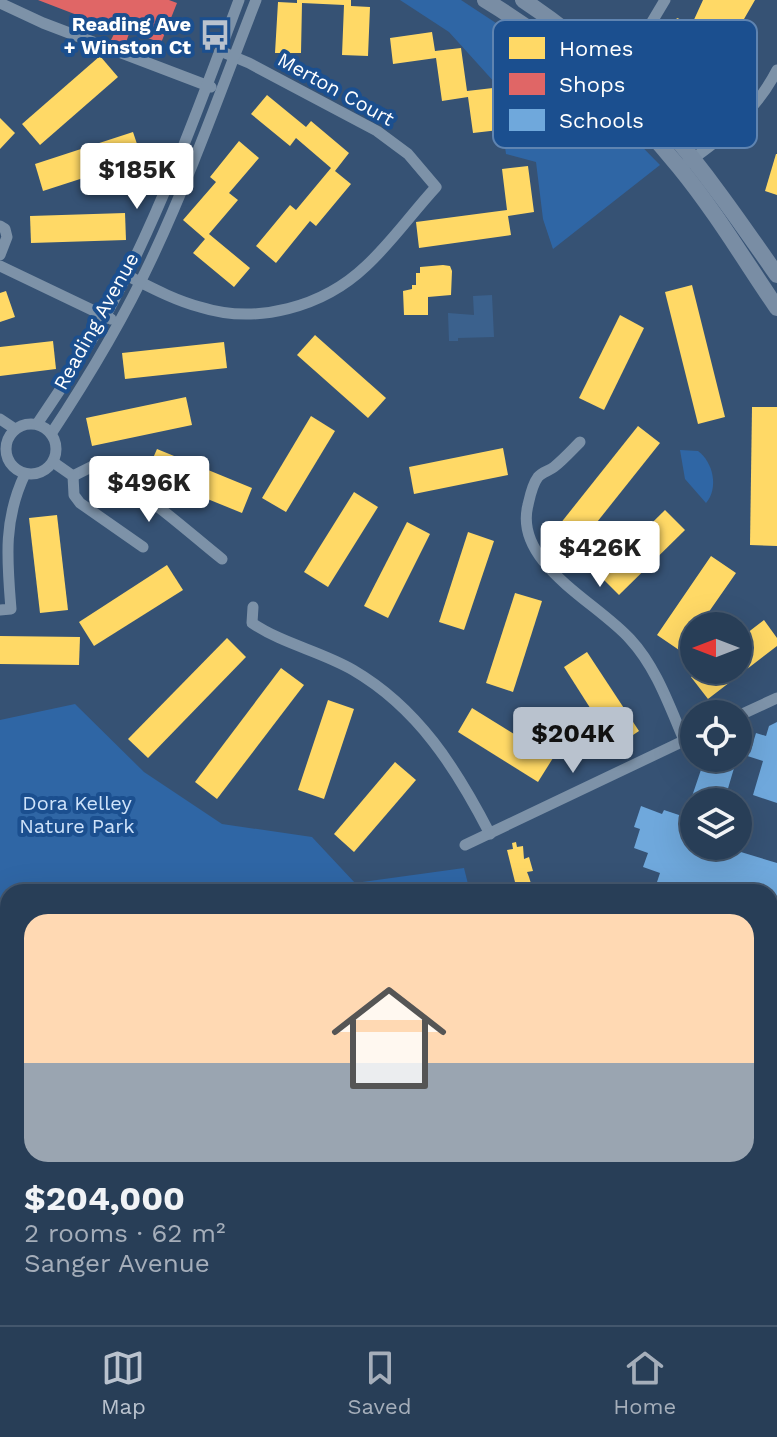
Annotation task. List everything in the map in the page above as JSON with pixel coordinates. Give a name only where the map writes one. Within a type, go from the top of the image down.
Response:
[{"type":"main road","points":[[485,0],[514,20]]},
{"type":"main road","points":[[523,0],[553,20]]},
{"type":"main road","points":[[661,148],[680,169],[777,308]]},
{"type":"main road","points":[[686,148],[777,275]]},
{"type":"street","name":"Reading Avenue","points":[[37,424],[105,316],[157,210],[239,0]]},
{"type":"street","name":"Reading Avenue","points":[[51,434],[90,374],[141,282],[180,195],[256,0]]},
{"type":"street","points":[[653,20],[665,0]]},
{"type":"street","points":[[0,3],[43,23],[221,91]]},
{"type":"street","name":"Merton Court","points":[[126,275],[203,309],[264,313],[303,305],[347,281],[365,267],[436,187],[408,154],[377,131],[345,112],[220,51]]},
{"type":"street","points":[[757,102],[777,70]]},
{"type":"street","points":[[680,169],[707,148]]},
{"type":"street","points":[[0,226],[5,229],[7,237],[0,255]]},
{"type":"street","points":[[0,266],[119,323]]},
{"type":"street","points":[[0,419],[15,429]]},
{"type":"street","points":[[37,424],[51,434],[57,447],[53,462],[41,472],[25,474],[18,471],[7,458],[3,441],[21,425],[37,424]]},
{"type":"street","points":[[580,442],[540,475],[532,489],[526,511],[528,534],[536,555],[550,570],[629,638],[649,664],[680,721]]},
{"type":"street","points":[[53,462],[73,476]]},
{"type":"street","points":[[73,476],[91,467],[100,469],[133,489],[222,559]]},
{"type":"street","points":[[0,610],[11,609],[6,551],[15,494],[25,474]]},
{"type":"street","points":[[73,476],[74,495],[80,503],[143,547]]},
{"type":"street","points":[[253,607],[252,623],[268,634],[351,669],[408,714],[445,754],[490,834]]},
{"type":"street","points":[[752,710],[777,698]]},
{"type":"street","points":[[465,845],[680,742]]},
{"type":"green space","points":[[400,0],[461,0],[493,21],[493,81],[449,32]]},
{"type":"green space","points":[[505,148],[643,148],[660,165],[553,249],[543,219],[536,162],[506,154]]},
{"type":"green space","points":[[680,450],[698,451],[711,468],[712,490],[706,503],[685,479]]},
{"type":"green space","name":"Dora Kelley Nature Park","points":[[75,704],[144,772],[222,824],[312,837],[355,883],[464,868],[468,884],[0,884],[0,720]]},
{"type":"shaded area","points":[[492,295],[494,337],[449,341],[448,313],[474,315],[473,296]]},
{"type":"building: Homes","points":[[297,0],[351,0],[351,6],[370,7],[368,56],[342,55],[344,5],[302,3],[301,53],[275,53],[278,2],[297,3]]},
{"type":"building: Homes","points":[[703,0],[755,0],[743,20],[694,20]]},
{"type":"building: Homes","points":[[432,32],[435,51],[461,48],[467,91],[493,88],[493,131],[473,133],[468,97],[442,101],[436,58],[393,64],[390,38]]},
{"type":"building: Homes","points":[[100,56],[118,77],[40,145],[22,124]]},
{"type":"building: Homes","points":[[267,95],[306,127],[311,121],[349,153],[335,171],[351,184],[316,226],[310,221],[276,263],[256,246],[290,205],[296,210],[331,168],[296,138],[290,146],[251,114]]},
{"type":"building: Homes","points":[[0,118],[15,133],[0,149]]},
{"type":"building: Homes","points":[[133,132],[142,159],[43,191],[35,164]]},
{"type":"building: Homes","points":[[239,141],[259,158],[229,193],[238,200],[209,234],[250,268],[234,287],[193,253],[205,239],[183,220],[216,182],[210,177]]},
{"type":"building: Homes","points":[[777,154],[777,195],[765,191]]},
{"type":"building: Homes","points":[[528,166],[534,212],[508,216],[511,235],[419,248],[416,222],[507,210],[502,169]]},
{"type":"building: Homes","points":[[125,213],[126,240],[31,243],[30,216]]},
{"type":"building: Homes","points":[[450,266],[452,271],[451,295],[428,297],[428,315],[404,315],[403,291],[416,285],[416,273],[420,273],[420,267]]},
{"type":"building: Homes","points":[[692,285],[725,417],[698,424],[665,292]]},
{"type":"building: Homes","points":[[6,291],[15,317],[0,322],[0,293]]},
{"type":"building: Homes","points":[[620,315],[644,328],[604,410],[579,398]]},
{"type":"building: Homes","points":[[315,335],[386,398],[368,418],[297,355]]},
{"type":"building: Homes","points":[[53,341],[56,369],[0,376],[0,347]]},
{"type":"building: Homes","points":[[224,342],[227,368],[125,379],[122,353]]},
{"type":"building: Homes","points":[[186,397],[192,425],[92,446],[86,418]]},
{"type":"building: Homes","points":[[752,407],[777,407],[777,546],[750,545]]},
{"type":"building: Homes","points":[[311,416],[335,431],[286,512],[262,498]]},
{"type":"building: Homes","points":[[638,426],[660,443],[574,551],[552,534]]},
{"type":"building: Homes","points":[[503,448],[508,475],[414,494],[409,467]]},
{"type":"building: Homes","points":[[157,449],[252,488],[242,513],[146,474]]},
{"type":"building: Homes","points":[[354,492],[378,507],[328,587],[304,572]]},
{"type":"building: Homes","points":[[665,510],[685,530],[619,595],[599,575]]},
{"type":"building: Homes","points":[[57,515],[68,610],[40,613],[29,518]]},
{"type":"building: Homes","points":[[407,522],[430,534],[388,618],[364,606]]},
{"type":"building: Homes","points":[[468,532],[494,541],[464,630],[439,622]]},
{"type":"building: Homes","points":[[711,556],[736,573],[709,612],[680,612],[680,651],[657,635]]},
{"type":"building: Homes","points":[[167,565],[183,590],[94,646],[79,622]]},
{"type":"building: Homes","points":[[515,593],[542,601],[513,692],[486,683]]},
{"type":"building: Homes","points":[[764,620],[777,638],[777,646],[752,665],[752,629]]},
{"type":"building: Homes","points":[[0,636],[80,637],[79,665],[0,664]]},
{"type":"building: Homes","points":[[227,638],[246,657],[148,758],[128,739]]},
{"type":"building: Homes","points":[[587,652],[639,731],[615,747],[564,667]]},
{"type":"building: Homes","points":[[281,668],[304,685],[217,799],[195,782]]},
{"type":"building: Homes","points":[[696,684],[728,684],[708,699]]},
{"type":"building: Homes","points":[[328,700],[354,709],[324,799],[298,790]]},
{"type":"building: Homes","points":[[472,708],[553,758],[538,782],[458,732]]},
{"type":"building: Homes","points":[[395,762],[416,780],[354,852],[334,834]]},
{"type":"building: Homes","points":[[516,842],[517,847],[523,846],[524,859],[529,857],[533,871],[527,872],[531,884],[516,884],[507,850],[513,849],[512,843]]},
{"type":"building: Shops","points":[[38,0],[169,0],[177,3],[161,43],[130,31],[125,45],[111,40],[116,30]]},
{"type":"building: Schools","points":[[777,722],[777,803],[753,795],[763,761],[752,757],[752,746],[756,733],[766,736],[769,726]]},
{"type":"building: Schools","points":[[700,772],[733,772],[728,788],[695,788]]},
{"type":"building: Schools","points":[[641,806],[662,814],[664,810],[680,815],[680,860],[752,860],[752,855],[777,863],[777,884],[656,884],[660,873],[643,867],[648,853],[634,848],[640,829],[634,827]]},
{"type":"place","name":"Reading Ave + Winston Ct","points":[[215,35]]}]
